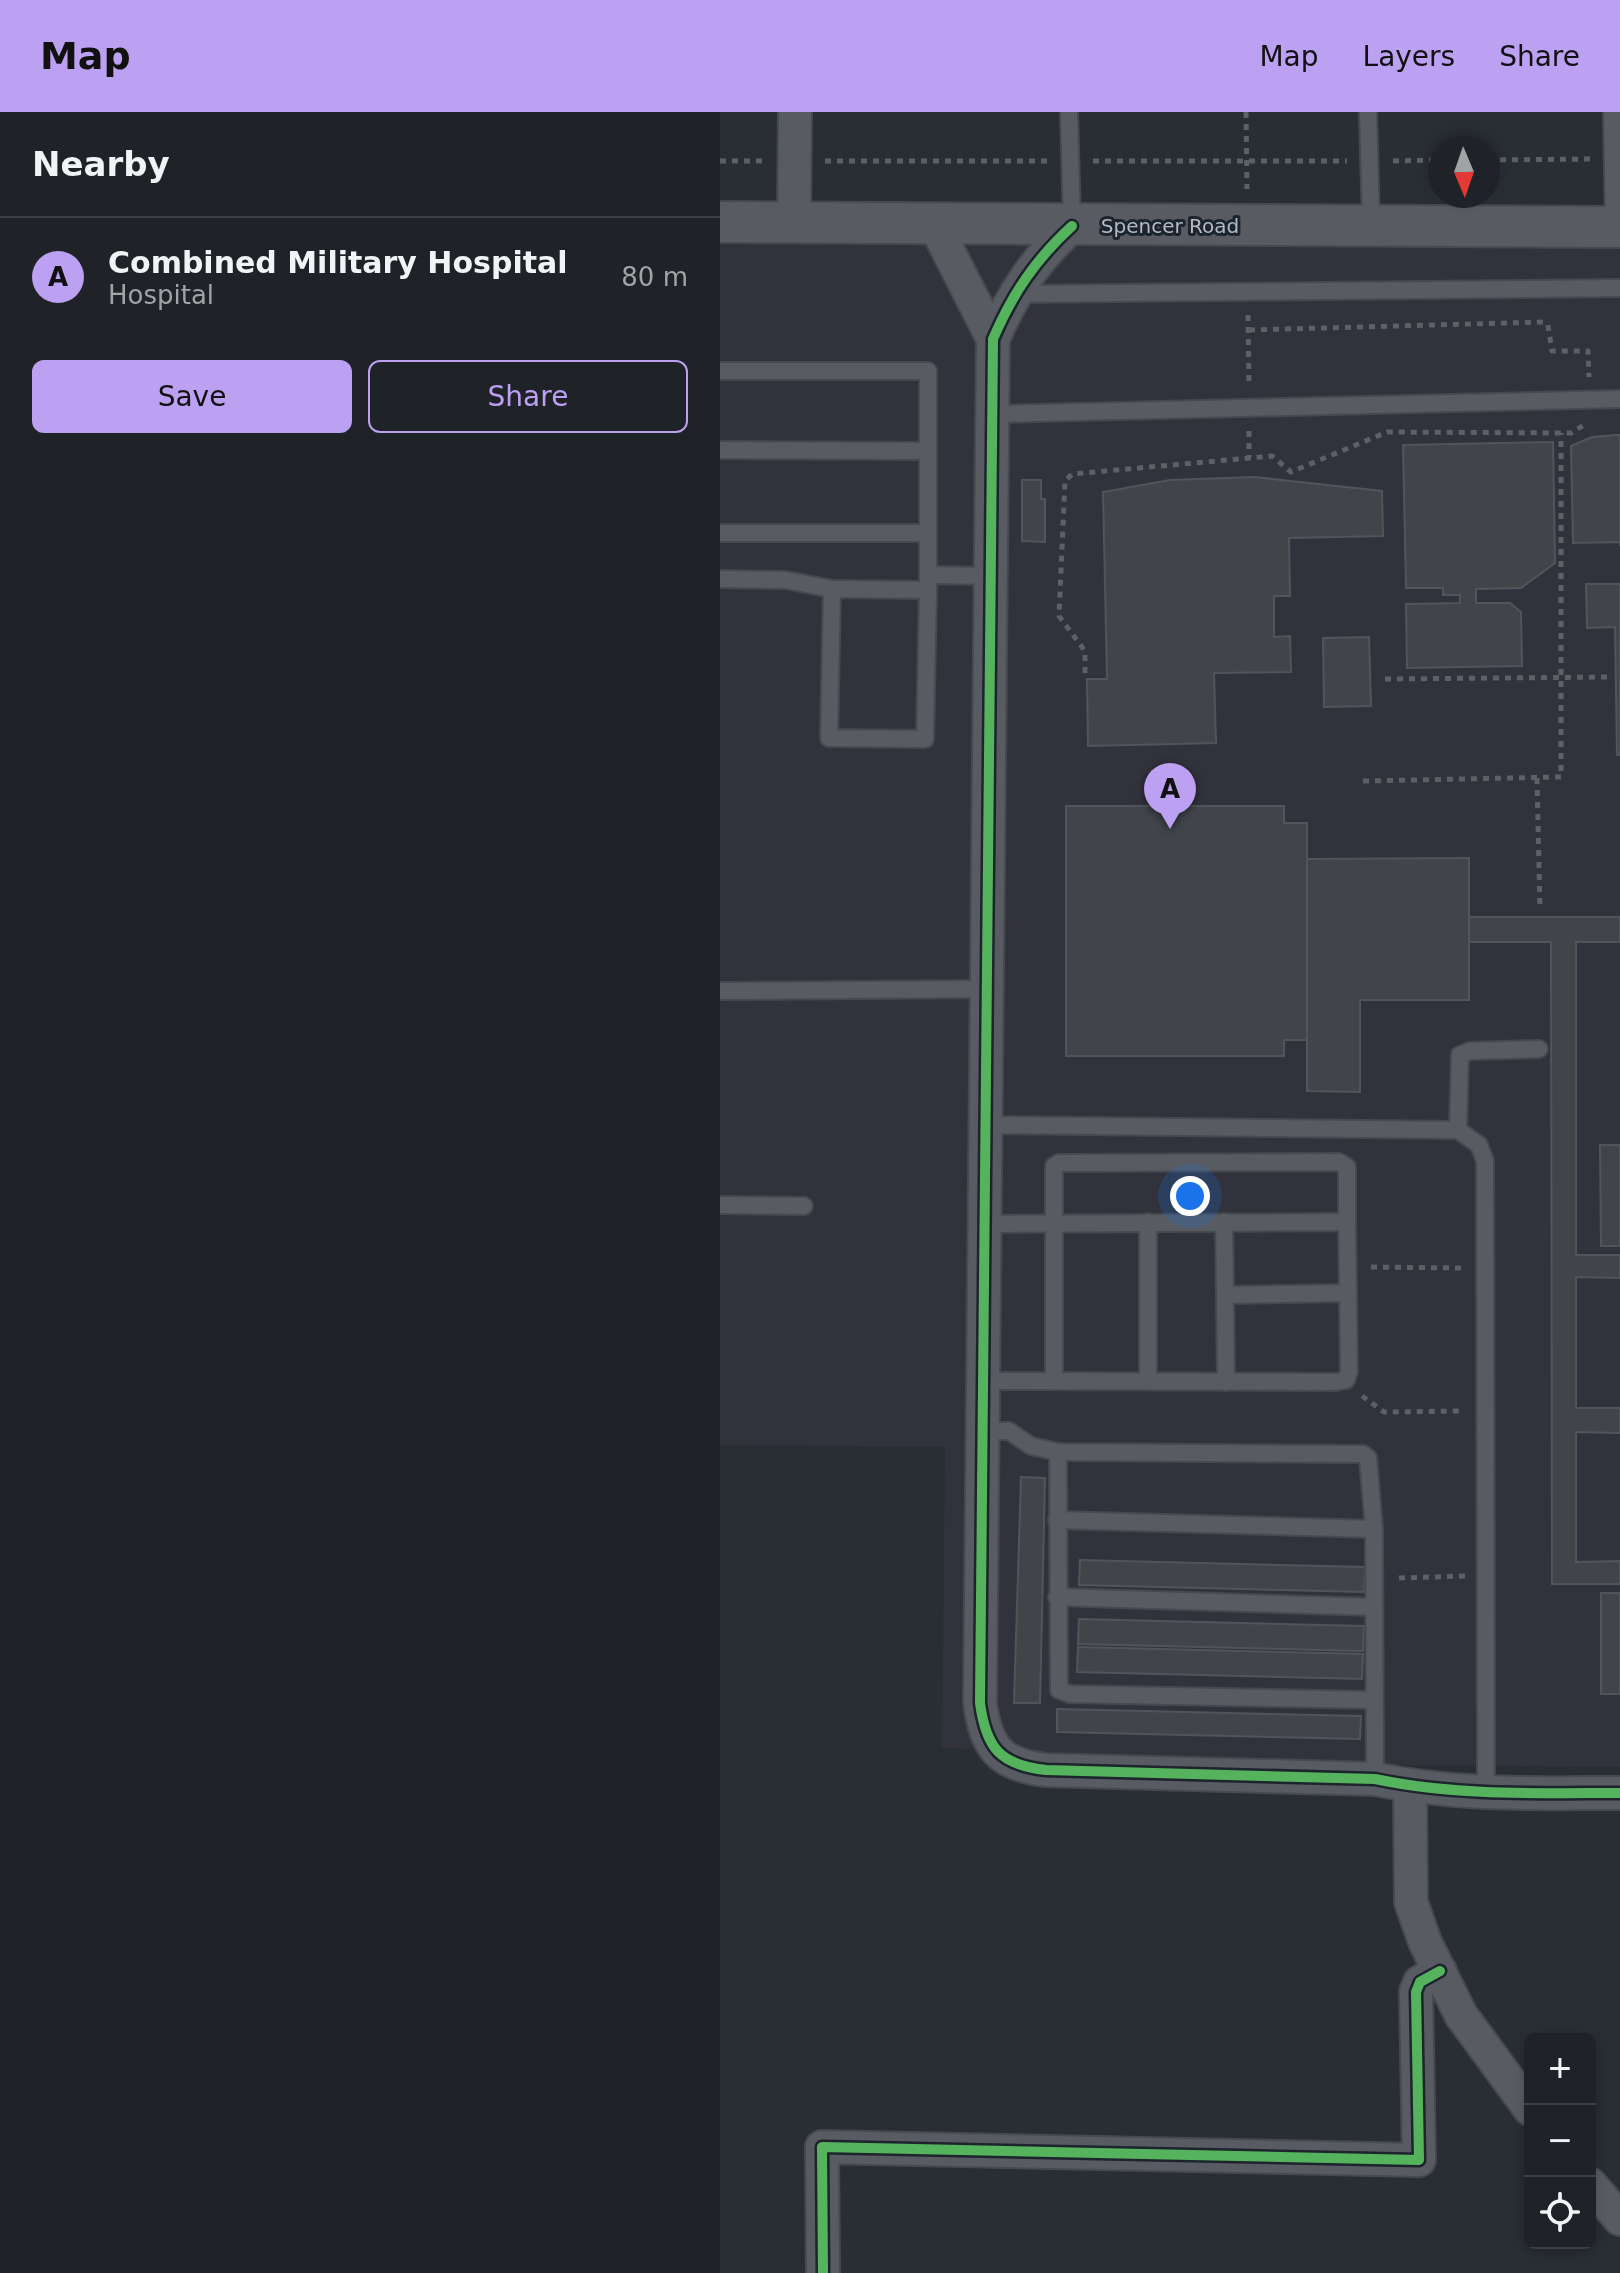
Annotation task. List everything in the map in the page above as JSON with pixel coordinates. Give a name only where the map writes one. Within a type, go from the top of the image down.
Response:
[{"type":"street","points":[[789,117],[794,224]]},
{"type":"street","name":"Spencer Road","points":[[720,222],[1617,227]]},
{"type":"street","points":[[935,225],[993,339]]},
{"type":"street","points":[[1072,226],[1038,258],[1013,294],[993,339],[984,1125],[980,1703],[983,1730],[1004,1758],[1046,1770],[1375,1779],[1410,1786],[1486,1793],[1620,1793]]},
{"type":"street","points":[[1410,1786],[1411,1902],[1461,2015],[1527,2105]]},
{"type":"street","points":[[823,2273],[822,2147],[1419,2160],[1416,1992],[1420,1982],[1440,1971]]},
{"type":"street","points":[[1596,2191],[1620,2219]]},
{"type":"lane","points":[[1069,112],[1072,226]]},
{"type":"lane","points":[[1368,112],[1371,227]]},
{"type":"lane","points":[[1612,112],[1617,227]]},
{"type":"lane","points":[[1013,294],[1620,288]]},
{"type":"lane","points":[[720,371],[928,371],[925,739],[829,738],[832,589]]},
{"type":"lane","points":[[993,414],[1620,399]]},
{"type":"lane","points":[[720,450],[928,451]]},
{"type":"lane","points":[[720,533],[928,533]]},
{"type":"lane","points":[[720,579],[786,580],[832,589],[991,576]]},
{"type":"lane","points":[[720,991],[986,989]]},
{"type":"lane","points":[[1458,1130],[1460,1055],[1470,1051],[1539,1049]]},
{"type":"lane","points":[[984,1125],[1458,1130],[1479,1145],[1485,1161],[1486,1793]]},
{"type":"lane","points":[[984,1381],[1346,1380],[1347,1167],[1339,1162],[1065,1161],[1054,1166],[1054,1380]]},
{"type":"lane","points":[[720,1205],[804,1206]]},
{"type":"lane","points":[[1148,1222],[1148,1381]]},
{"type":"lane","points":[[1224,1222],[1226,1382]]},
{"type":"lane","points":[[985,1224],[1347,1222]]},
{"type":"lane","points":[[1225,1295],[1347,1293]]},
{"type":"lane","points":[[984,1431],[1009,1431],[1031,1446],[1058,1452],[1363,1454],[1370,1462],[1374,1529],[1375,1779]]},
{"type":"lane","points":[[1058,1452],[1057,1686],[1063,1693],[1374,1700]]},
{"type":"lane","points":[[1057,1520],[1374,1529]]},
{"type":"lane","points":[[1057,1597],[1374,1607]]},
{"type":"path","points":[[1500,160],[1613,159]]},
{"type":"path","points":[[1085,673],[1085,651],[1059,616],[1065,481],[1072,474],[1272,456],[1291,472],[1387,432],[1571,433],[1590,422],[1588,351],[1552,351],[1548,325],[1543,322],[1249,330]]},
{"type":"path","points":[[1363,781],[1561,777],[1561,433]]},
{"type":"path","points":[[1385,679],[1609,677]]},
{"type":"path","points":[[1537,778],[1540,910]]},
{"type":"path","points":[[1347,1267],[1486,1269]]},
{"type":"path","points":[[1346,1380],[1370,1406],[1384,1412],[1487,1411]]},
{"type":"path","points":[[1374,1579],[1488,1576]]},
{"type":"shaded area","points":[[1620,213],[1620,1767],[1404,1765],[942,1748],[945,1447],[720,1445],[720,214]]},
{"type":"building","points":[[1620,435],[1620,542],[1573,543],[1571,446],[1592,437]]},
{"type":"building","points":[[1553,442],[1555,563],[1521,588],[1476,589],[1476,603],[1510,603],[1521,612],[1522,666],[1407,668],[1406,604],[1460,603],[1460,595],[1443,595],[1443,588],[1406,588],[1403,445]]},
{"type":"building","points":[[1255,477],[1382,491],[1383,536],[1289,538],[1290,596],[1274,596],[1274,637],[1290,636],[1291,672],[1214,673],[1216,743],[1088,746],[1087,679],[1107,679],[1103,492],[1170,480]]},
{"type":"building","points":[[1022,480],[1041,480],[1041,499],[1045,499],[1045,542],[1022,541]]},
{"type":"building","points":[[1586,584],[1620,584],[1620,755],[1617,755],[1615,627],[1587,628]]},
{"type":"building","points":[[1369,637],[1371,706],[1324,707],[1323,638]]},
{"type":"building","points":[[1066,806],[1284,806],[1284,823],[1307,823],[1307,1040],[1284,1040],[1284,1056],[1066,1056]]},
{"type":"building","points":[[1469,858],[1469,1000],[1360,1000],[1360,1092],[1307,1091],[1307,859]]},
{"type":"building","points":[[1469,917],[1620,917],[1620,942],[1576,942],[1576,1255],[1620,1255],[1620,1278],[1576,1277],[1576,1408],[1620,1408],[1620,1433],[1576,1432],[1576,1562],[1620,1561],[1620,1584],[1552,1584],[1551,942],[1469,942]]},
{"type":"building","points":[[1600,1145],[1620,1145],[1620,1246],[1601,1246]]},
{"type":"building","points":[[1021,1477],[1045,1478],[1040,1703],[1014,1703]]},
{"type":"building","points":[[1080,1560],[1365,1567],[1364,1592],[1079,1585]]},
{"type":"building","points":[[1601,1593],[1620,1593],[1620,1694],[1601,1694]]},
{"type":"building","points":[[1079,1619],[1364,1626],[1363,1651],[1078,1644]]},
{"type":"building","points":[[1078,1647],[1363,1654],[1362,1679],[1077,1672]]},
{"type":"building","points":[[1057,1709],[1361,1716],[1360,1739],[1057,1732]]},
{"type":"cycle path","points":[[1072,226],[1026,278],[993,339],[980,1703],[986,1732],[991,1743],[1006,1758],[1030,1768],[1046,1770],[1375,1779],[1436,1788],[1497,1792],[1620,1793]]},
{"type":"cycle path","points":[[823,2273],[822,2147],[1419,2160],[1416,1992],[1420,1982],[1440,1971]]},
{"type":"place","name":"Combined Military Hospital","points":[[1170,829]]}]
